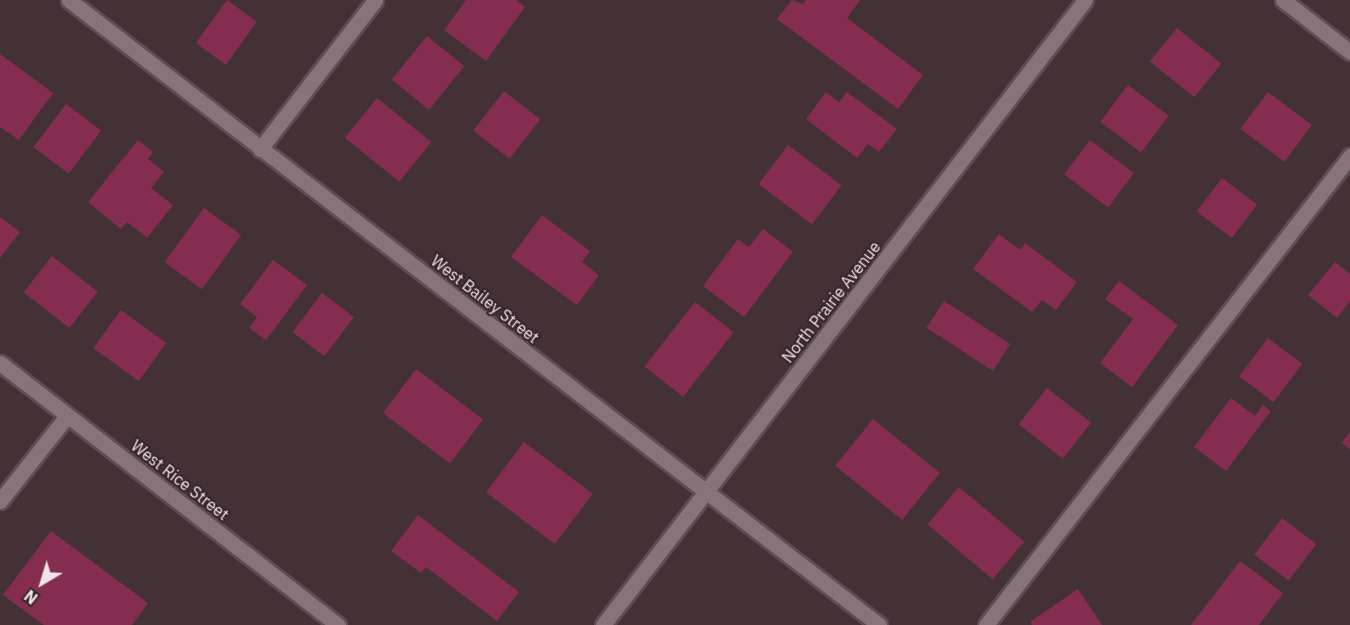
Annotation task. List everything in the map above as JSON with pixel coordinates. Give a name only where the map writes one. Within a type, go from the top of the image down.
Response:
[{"type":"street","name":"West Bailey Street","points":[[69,0],[879,625]]},
{"type":"street","points":[[260,149],[375,0]]},
{"type":"street","name":"North Prairie Avenue","points":[[603,625],[708,492],[1085,0]]},
{"type":"street","points":[[1283,0],[1350,52]]},
{"type":"street","points":[[986,625],[1350,156]]},
{"type":"street","name":"West Rice Street","points":[[0,363],[338,625]]},
{"type":"street","points":[[0,501],[67,416]]},
{"type":"building","points":[[227,0],[257,22],[226,65],[196,43]]},
{"type":"building","points":[[466,0],[516,0],[525,7],[486,61],[444,30]]},
{"type":"building","points":[[792,0],[803,4],[806,0],[860,0],[847,18],[923,75],[898,109],[777,19]]},
{"type":"building","points":[[1177,28],[1221,64],[1194,97],[1150,61]]},
{"type":"building","points":[[427,36],[464,66],[429,110],[392,80]]},
{"type":"building","points":[[0,54],[53,93],[19,140],[0,127]]},
{"type":"building","points":[[1128,85],[1169,116],[1141,152],[1100,122]]},
{"type":"building","points":[[504,91],[540,119],[509,159],[473,130]]},
{"type":"building","points":[[826,92],[839,102],[847,92],[897,129],[879,152],[868,144],[857,158],[806,119]]},
{"type":"building","points":[[1268,92],[1312,125],[1284,162],[1240,129]]},
{"type":"building","points":[[377,98],[431,142],[399,182],[345,138]]},
{"type":"building","points":[[66,104],[101,130],[69,174],[34,147]]},
{"type":"building","points":[[138,140],[153,152],[148,159],[164,172],[151,188],[173,205],[147,238],[127,222],[121,229],[88,202]]},
{"type":"building","points":[[1090,140],[1134,173],[1108,207],[1064,174]]},
{"type":"building","points":[[788,145],[842,185],[812,224],[759,184]]},
{"type":"building","points":[[1222,178],[1257,204],[1232,238],[1197,212]]},
{"type":"building","points":[[204,208],[241,235],[202,289],[165,262]]},
{"type":"building","points":[[542,215],[590,251],[582,262],[599,275],[577,305],[511,257]]},
{"type":"building","points":[[0,217],[20,232],[0,258]]},
{"type":"building","points":[[763,229],[793,252],[744,317],[703,286],[738,239],[749,247]]},
{"type":"building","points":[[999,234],[1020,250],[1025,243],[1077,282],[1056,310],[1042,300],[1032,312],[973,269]]},
{"type":"building","points":[[52,256],[98,292],[69,328],[24,292]]},
{"type":"building","points":[[273,260],[307,285],[266,340],[249,328],[257,317],[240,304]]},
{"type":"building","points":[[1335,262],[1350,274],[1350,301],[1337,318],[1308,295]]},
{"type":"building","points":[[1119,281],[1178,325],[1132,387],[1100,363],[1133,319],[1105,299]]},
{"type":"building","points":[[322,293],[354,317],[324,356],[293,332]]},
{"type":"building","points":[[944,301],[1010,344],[993,371],[927,328]]},
{"type":"building","points":[[695,302],[734,332],[683,397],[645,367]]},
{"type":"building","points":[[121,310],[166,343],[139,381],[93,348]]},
{"type":"building","points":[[1268,338],[1302,364],[1273,402],[1239,376]]},
{"type":"building","points":[[416,369],[483,420],[450,463],[383,413]]},
{"type":"building","points":[[1047,388],[1091,422],[1063,459],[1019,424]]},
{"type":"building","points":[[1231,398],[1255,416],[1263,405],[1271,411],[1226,471],[1194,447]]},
{"type":"building","points":[[873,419],[940,473],[902,520],[835,466]]},
{"type":"building","points":[[1350,432],[1350,449],[1342,443]]},
{"type":"building","points":[[524,442],[593,494],[555,544],[486,492]]},
{"type":"building","points":[[959,487],[1024,542],[993,579],[928,525]]},
{"type":"building","points":[[418,515],[519,592],[497,621],[426,567],[421,573],[391,551]]},
{"type":"building","points":[[1282,518],[1316,544],[1289,581],[1254,555]]},
{"type":"building","points":[[51,531],[148,603],[132,625],[44,625],[3,595]]},
{"type":"building","points":[[1240,561],[1283,593],[1259,625],[1191,625]]},
{"type":"building","points":[[1078,589],[1102,625],[1032,625],[1030,622]]}]
